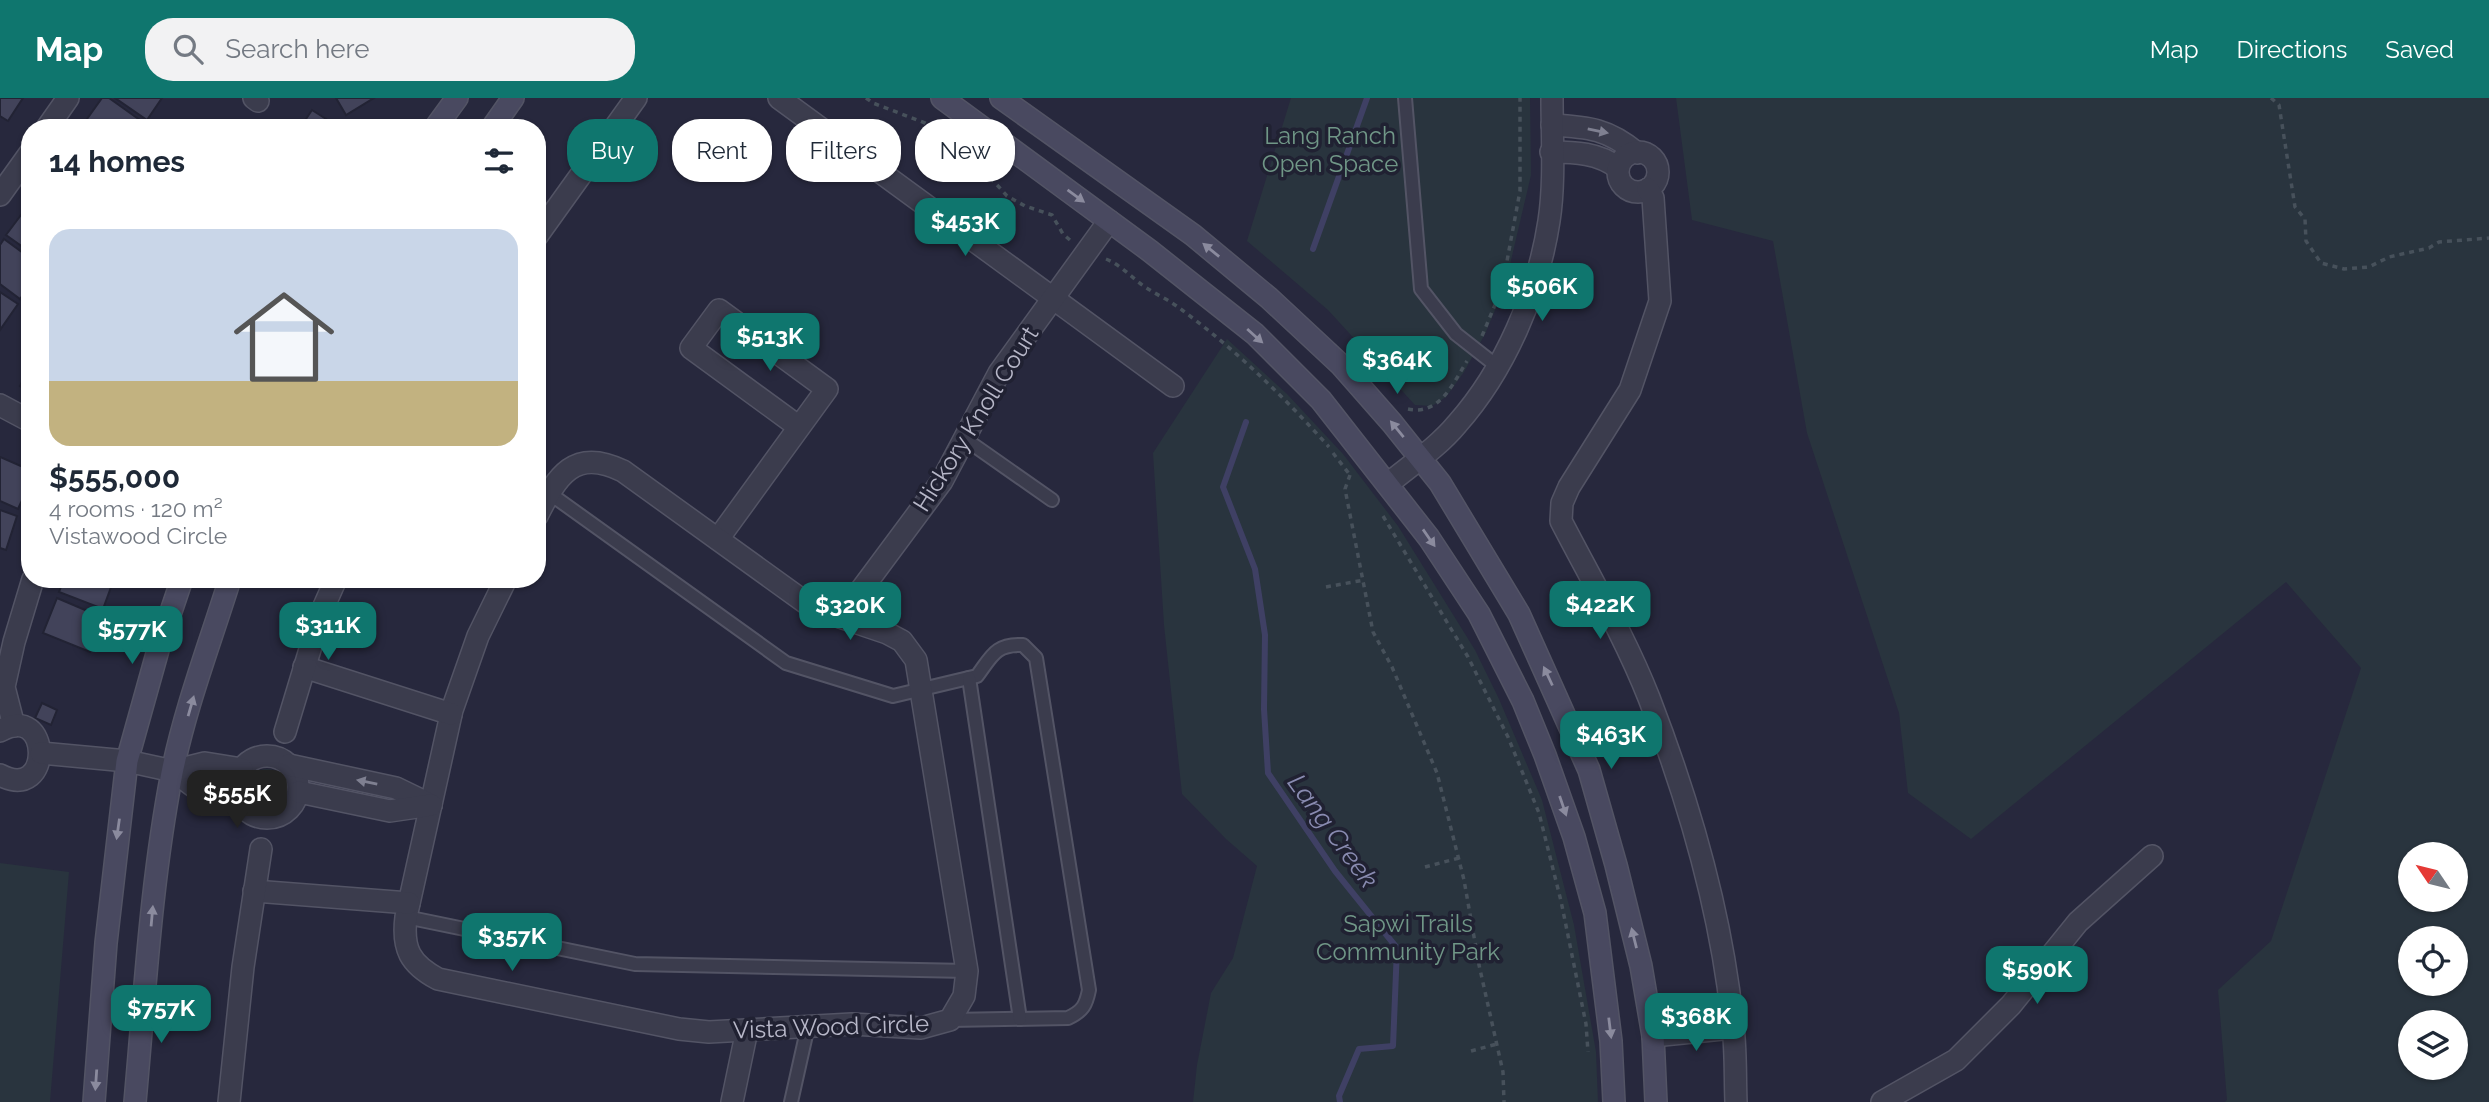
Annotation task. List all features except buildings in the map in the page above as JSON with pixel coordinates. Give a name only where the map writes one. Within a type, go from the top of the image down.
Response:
[{"type":"main road","points":[[442,119],[457,98]]},
{"type":"main road","points":[[498,119],[513,98]]},
{"type":"main road","points":[[942,98],[1110,221],[1255,334],[1321,400],[1429,538],[1479,614],[1523,701],[1574,836],[1595,914],[1611,1041],[1614,1102]]},
{"type":"main road","points":[[1001,98],[1193,235],[1269,298],[1341,365],[1440,482],[1519,614],[1589,770],[1641,966],[1653,1036],[1656,1102]]},
{"type":"main road","points":[[94,1102],[106,943],[127,761],[158,650],[179,588]]},
{"type":"main road","points":[[135,1102],[157,866],[173,771],[227,588]]},
{"type":"street","points":[[53,119],[68,98]]},
{"type":"street","points":[[546,223],[636,98]]},
{"type":"street","points":[[779,98],[1174,386]]},
{"type":"street","points":[[1388,484],[1457,425],[1498,367],[1516,334],[1542,255],[1549,219],[1552,98]]},
{"type":"street","points":[[1552,125],[1577,126],[1610,133],[1637,153],[1649,156],[1656,166],[1656,179],[1642,192],[1629,190],[1620,181],[1618,169],[1625,157],[1637,153]]},
{"type":"street","points":[[1551,152],[1574,152],[1598,157],[1618,169]]},
{"type":"street","points":[[0,195],[21,166]]},
{"type":"street","points":[[1648,189],[1653,198],[1660,301],[1630,390],[1569,486],[1562,503],[1561,521],[1617,628],[1648,696],[1702,850],[1734,1028],[1736,1102]]},
{"type":"street","name":"Hickory Knoll Court","points":[[841,617],[942,481],[999,373],[1110,221]]},
{"type":"street","points":[[718,539],[827,389],[719,310],[691,348],[799,427]]},
{"type":"street","points":[[0,405],[21,416]]},
{"type":"street","name":"Vista Wood Circle","points":[[502,588],[478,636],[451,715],[408,910],[404,935],[410,957],[421,970],[438,979],[679,1029],[709,1032],[852,1024],[921,1028],[950,1020],[964,996],[967,971],[916,660],[902,641],[887,633],[813,608],[624,471],[609,464],[590,462],[573,466],[560,476],[546,499]]},
{"type":"street","points":[[0,775],[11,780],[29,776],[35,770],[41,753],[36,737],[22,727],[7,728],[3,678],[30,588]]},
{"type":"street","points":[[285,732],[321,613],[332,588]]},
{"type":"street","points":[[304,667],[451,715]]},
{"type":"street","points":[[41,753],[127,761],[173,771],[201,791],[239,801]]},
{"type":"street","points":[[267,756],[277,757],[289,765],[297,775],[299,792],[290,810],[272,819],[252,815],[239,801],[236,785],[242,769],[248,762],[267,756]]},
{"type":"street","points":[[173,771],[205,763],[242,769]]},
{"type":"street","points":[[289,765],[396,788],[431,805]]},
{"type":"street","points":[[299,792],[390,811],[431,805]]},
{"type":"street","points":[[229,1102],[243,967],[261,849]]},
{"type":"street","points":[[1882,1102],[1956,1060],[2011,1005],[2078,922],[2152,856]]},
{"type":"street","points":[[254,891],[408,910]]},
{"type":"street","points":[[1653,1036],[1734,1028]]},
{"type":"street","points":[[732,1102],[747,1030]]},
{"type":"lane","points":[[1405,98],[1421,289],[1456,334],[1498,367]]},
{"type":"lane","points":[[965,439],[1052,500]]},
{"type":"lane","points":[[549,493],[786,663],[893,696],[977,676],[997,650],[1006,645],[1023,645],[1036,658],[1089,989],[1086,1006],[1079,1013],[1068,1017],[950,1020]]},
{"type":"lane","points":[[969,678],[1020,1019]]},
{"type":"lane","points":[[408,910],[635,964],[967,971]]},
{"type":"lane","points":[[791,1102],[808,1026]]},
{"type":"path","points":[[866,98],[940,132],[971,156],[996,187],[1007,196],[1052,215],[1063,234],[1076,245],[1116,263],[1131,277],[1180,307],[1214,335],[1306,422],[1359,486]]},
{"type":"path","points":[[1475,349],[1488,325],[1502,288],[1509,257],[1520,191],[1520,98]]},
{"type":"path","points":[[2271,98],[2279,105],[2295,207],[2305,219],[2306,241],[2321,262],[2344,269],[2369,267],[2389,257],[2429,248],[2439,242],[2489,238]]},
{"type":"path","points":[[1350,475],[1345,489],[1373,632],[1392,667],[1437,773],[1459,858],[1503,1072],[1504,1102]]},
{"type":"path","points":[[1379,511],[1468,657],[1508,737],[1538,813],[1561,901],[1586,1024],[1589,1062]]},
{"type":"path","points":[[1326,587],[1364,580]]},
{"type":"path","points":[[1425,867],[1459,858]]},
{"type":"path","points":[[1471,1051],[1497,1044]]},
{"type":"green space","name":"Lang Ranch Open Space","points":[[1291,98],[1530,98],[1531,175],[1505,286],[1485,334],[1464,372],[1446,397],[1432,406],[1415,405],[1328,310],[1247,241]]},
{"type":"green space","points":[[1676,98],[2489,98],[2489,1102],[2225,1102],[2227,1100],[2218,990],[2271,941],[2361,668],[2286,582],[1971,839],[1908,793],[1899,713],[1807,433],[1773,241],[1692,220]]},
{"type":"green space","name":"Sapwi Trails Community Park","points":[[1227,339],[1287,394],[1343,454],[1398,526],[1475,650],[1499,699],[1542,800],[1574,925],[1596,1052],[1598,1102],[1193,1102],[1211,993],[1233,958],[1257,866],[1182,794],[1164,625],[1153,453]]},
{"type":"green space","points":[[267,769],[281,774],[286,788],[281,802],[267,807],[253,802],[248,788],[253,774]]},
{"type":"green space","points":[[0,863],[69,872],[50,1102],[0,1102]]},
{"type":"waterway","name":"Lang Creek","points":[[1313,249],[1367,98]]},
{"type":"waterway","name":"Lang Creek","points":[[1246,422],[1223,487],[1255,569],[1265,635],[1264,709],[1268,773],[1335,871],[1397,948],[1393,1046],[1359,1049],[1339,1096],[1340,1102]]}]
